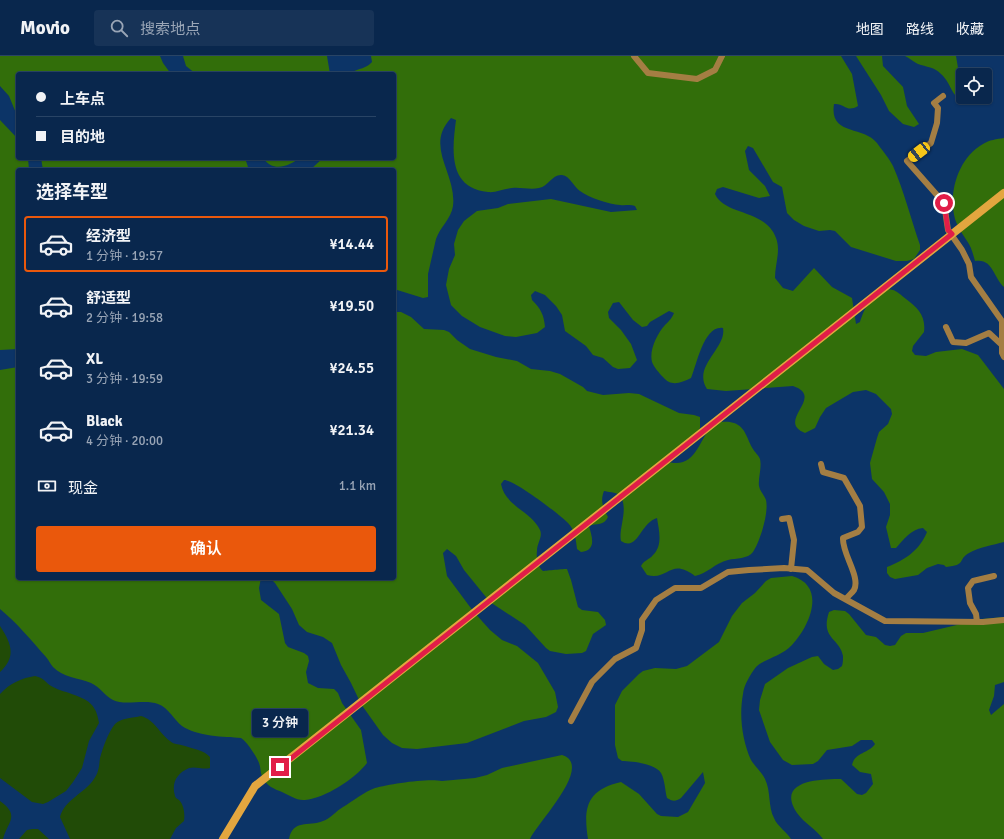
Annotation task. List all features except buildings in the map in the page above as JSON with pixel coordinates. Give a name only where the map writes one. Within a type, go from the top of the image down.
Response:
[{"type":"street","points":[[634,56],[648,73],[697,78],[715,70],[722,56]]},
{"type":"street","points":[[943,96],[934,103],[938,108],[937,123],[931,142],[907,161],[944,203],[948,230],[962,250],[969,264],[971,277],[1002,321],[1002,353],[1004,357]]},
{"type":"street","points":[[223,839],[255,786],[1004,192]]},
{"type":"street","points":[[946,327],[953,342],[966,343],[989,333],[1002,344]]},
{"type":"street","points":[[821,464],[823,472],[844,478],[860,506],[862,527],[858,532],[843,538],[842,546],[856,580],[854,589],[846,599]]},
{"type":"street","points":[[782,519],[789,518],[794,540],[791,569]]},
{"type":"street","points":[[572,721],[592,682],[615,659],[636,648],[642,630],[642,620],[656,600],[675,588],[701,588],[728,572],[791,569],[807,570],[834,593],[885,621],[977,622],[1004,620]]},
{"type":"street","points":[[977,622],[976,614],[970,603],[968,588],[973,581],[994,576]]},
{"type":"green space","points":[[0,56],[160,56],[170,72],[16,72],[16,113],[9,96],[0,86]]},
{"type":"green space","points":[[183,56],[327,56],[330,72],[194,72],[186,66]]},
{"type":"green space","points":[[371,56],[841,56],[852,74],[858,106],[848,108],[834,104],[834,114],[837,121],[842,126],[871,137],[891,163],[901,185],[920,245],[920,250],[914,259],[907,261],[896,261],[851,247],[835,231],[819,231],[804,226],[794,220],[787,213],[782,187],[773,182],[753,148],[748,146],[745,151],[749,170],[765,186],[770,196],[759,198],[723,187],[717,189],[715,194],[720,201],[727,206],[755,217],[764,222],[771,229],[776,238],[778,248],[775,278],[783,288],[793,291],[814,268],[832,287],[852,298],[856,324],[860,322],[867,305],[876,294],[887,289],[893,290],[898,292],[914,306],[924,321],[924,332],[913,346],[912,351],[915,355],[926,356],[936,352],[962,349],[978,355],[1004,389],[1004,542],[973,551],[965,556],[957,565],[946,567],[938,564],[927,568],[918,575],[895,579],[890,577],[887,573],[887,567],[900,561],[916,550],[927,532],[923,528],[915,530],[896,548],[891,548],[886,527],[890,515],[890,504],[884,492],[872,479],[870,463],[879,432],[888,424],[892,414],[891,409],[876,394],[866,390],[853,392],[826,408],[815,428],[805,433],[797,428],[795,422],[805,396],[802,391],[793,386],[726,391],[707,389],[704,381],[704,373],[720,343],[723,335],[723,328],[716,329],[706,339],[691,378],[680,383],[673,383],[666,380],[658,372],[652,362],[651,357],[657,337],[674,313],[669,311],[650,322],[647,326],[642,327],[633,320],[619,302],[613,303],[608,312],[609,318],[621,330],[631,344],[637,360],[630,368],[618,369],[613,367],[603,358],[593,355],[586,346],[565,331],[562,315],[556,306],[545,295],[535,291],[531,295],[532,300],[542,312],[545,327],[537,333],[516,337],[505,336],[480,327],[462,316],[451,305],[446,285],[449,269],[455,255],[454,244],[458,230],[464,221],[477,211],[498,208],[508,204],[551,199],[611,212],[637,210],[633,205],[610,203],[588,196],[578,189],[570,179],[562,175],[556,176],[539,188],[512,188],[491,192],[475,189],[466,183],[459,175],[454,155],[456,120],[451,118],[443,129],[440,139],[443,160],[451,182],[453,206],[450,215],[436,239],[428,274],[428,297],[423,298],[396,290],[396,168],[312,168],[321,160],[396,160],[396,72],[352,72],[365,67],[372,62]]},
{"type":"green space","points":[[856,56],[882,56],[883,66],[903,87],[907,106],[919,124],[914,127],[903,124],[889,111],[881,95]]},
{"type":"green space","points":[[905,56],[956,56],[958,68],[956,68],[956,96],[945,78],[939,72],[918,64]]},
{"type":"green space","points":[[0,120],[16,137],[16,160],[28,160],[29,168],[16,168],[16,349],[0,350]]},
{"type":"green space","points":[[1004,138],[1004,287],[986,262],[975,261],[970,245],[955,219],[953,198],[957,177],[967,158],[974,150],[985,143]]},
{"type":"green space","points":[[41,160],[246,160],[248,168],[43,168]]},
{"type":"green space","points":[[265,160],[296,160],[281,167],[276,167],[267,163]]},
{"type":"green space","points":[[396,312],[401,312],[411,317],[424,329],[444,330],[449,332],[470,349],[496,357],[517,361],[531,369],[550,371],[560,374],[583,387],[587,391],[603,395],[629,393],[639,394],[679,413],[700,417],[700,428],[694,437],[665,461],[675,463],[683,462],[689,459],[699,447],[711,427],[722,422],[734,423],[741,427],[760,459],[761,466],[759,486],[766,500],[767,506],[761,534],[756,547],[748,556],[723,561],[695,576],[680,569],[675,569],[660,575],[647,575],[641,566],[653,555],[658,547],[660,538],[657,518],[651,521],[631,543],[621,541],[624,505],[618,494],[604,491],[602,498],[608,517],[602,523],[589,526],[592,539],[591,546],[586,551],[581,552],[577,549],[574,532],[568,523],[556,512],[527,491],[510,481],[504,480],[501,484],[503,492],[536,523],[540,530],[541,535],[537,548],[537,556],[541,569],[543,571],[567,569],[578,607],[582,610],[598,612],[605,620],[606,625],[593,634],[586,651],[582,653],[566,654],[550,651],[525,625],[490,602],[464,570],[456,556],[447,549],[443,553],[447,576],[473,611],[490,630],[502,640],[517,646],[538,663],[555,692],[558,707],[556,712],[546,717],[524,721],[467,743],[417,749],[402,748],[392,743],[383,735],[361,704],[341,665],[332,643],[323,637],[307,632],[299,625],[292,609],[272,580],[396,580]]},
{"type":"green space","points":[[16,367],[16,580],[261,580],[259,588],[261,600],[279,614],[285,643],[288,647],[308,656],[309,661],[306,672],[308,683],[318,688],[334,689],[361,730],[367,763],[362,769],[330,792],[305,800],[296,799],[276,790],[265,781],[256,757],[249,746],[241,738],[195,732],[182,726],[165,708],[158,704],[147,702],[118,702],[110,698],[91,683],[61,673],[53,667],[24,632],[0,609],[0,370]]},
{"type":"green space","points":[[792,576],[803,581],[809,588],[812,597],[812,607],[805,628],[788,649],[756,667],[745,687],[741,710],[743,736],[751,760],[762,774],[767,784],[772,814],[775,821],[791,839],[588,839],[586,818],[587,809],[594,795],[610,785],[621,782],[639,794],[657,814],[661,816],[678,817],[688,812],[705,783],[703,772],[681,798],[675,801],[667,798],[663,779],[658,770],[649,765],[637,762],[622,761],[618,758],[615,745],[615,705],[622,691],[643,671],[655,668],[676,669],[687,666],[719,642],[732,616],[742,603],[755,593],[766,581],[771,578]]},
{"type":"green space","points":[[834,610],[845,611],[866,635],[876,637],[885,645],[890,646],[895,645],[901,636],[906,633],[923,633],[982,619],[1004,617],[1004,682],[995,685],[994,696],[989,710],[991,715],[1004,704],[1004,839],[823,839],[797,813],[792,802],[792,794],[796,788],[803,784],[812,781],[841,779],[857,794],[862,795],[866,793],[873,784],[871,774],[860,772],[852,765],[859,755],[869,750],[875,744],[872,740],[861,740],[852,746],[827,750],[818,761],[813,764],[792,765],[783,760],[770,742],[759,710],[760,700],[765,684],[788,668],[812,657],[818,656],[824,664],[833,670],[842,666],[843,656],[841,650],[827,628],[829,612]]},
{"type":"green space","points":[[0,626],[7,638],[10,655],[9,660],[0,672]]},
{"type":"green space","points":[[35,676],[41,678],[53,687],[87,700],[95,710],[99,723],[89,741],[82,768],[73,782],[66,791],[43,804],[32,802],[0,778],[0,694],[16,682]]},
{"type":"green space","points":[[141,716],[150,720],[166,738],[175,744],[202,751],[210,757],[210,768],[189,768],[181,773],[176,779],[174,787],[175,797],[181,802],[183,807],[184,821],[176,828],[170,839],[70,839],[60,817],[62,811],[70,801],[90,784],[96,776],[104,745],[115,724],[124,719]]},
{"type":"green space","points":[[562,755],[570,761],[572,770],[568,782],[561,795],[534,831],[530,839],[289,839],[291,833],[298,826],[326,820],[340,809],[375,788],[418,781],[442,781],[475,778],[487,775],[502,768]]},
{"type":"green space","points":[[0,801],[10,811],[11,815],[11,819],[3,839],[0,839]]},
{"type":"green space","points":[[38,829],[49,839],[19,839],[27,830]]},
{"type":"route","points":[[280,767],[952,234],[948,230],[944,203]]}]
